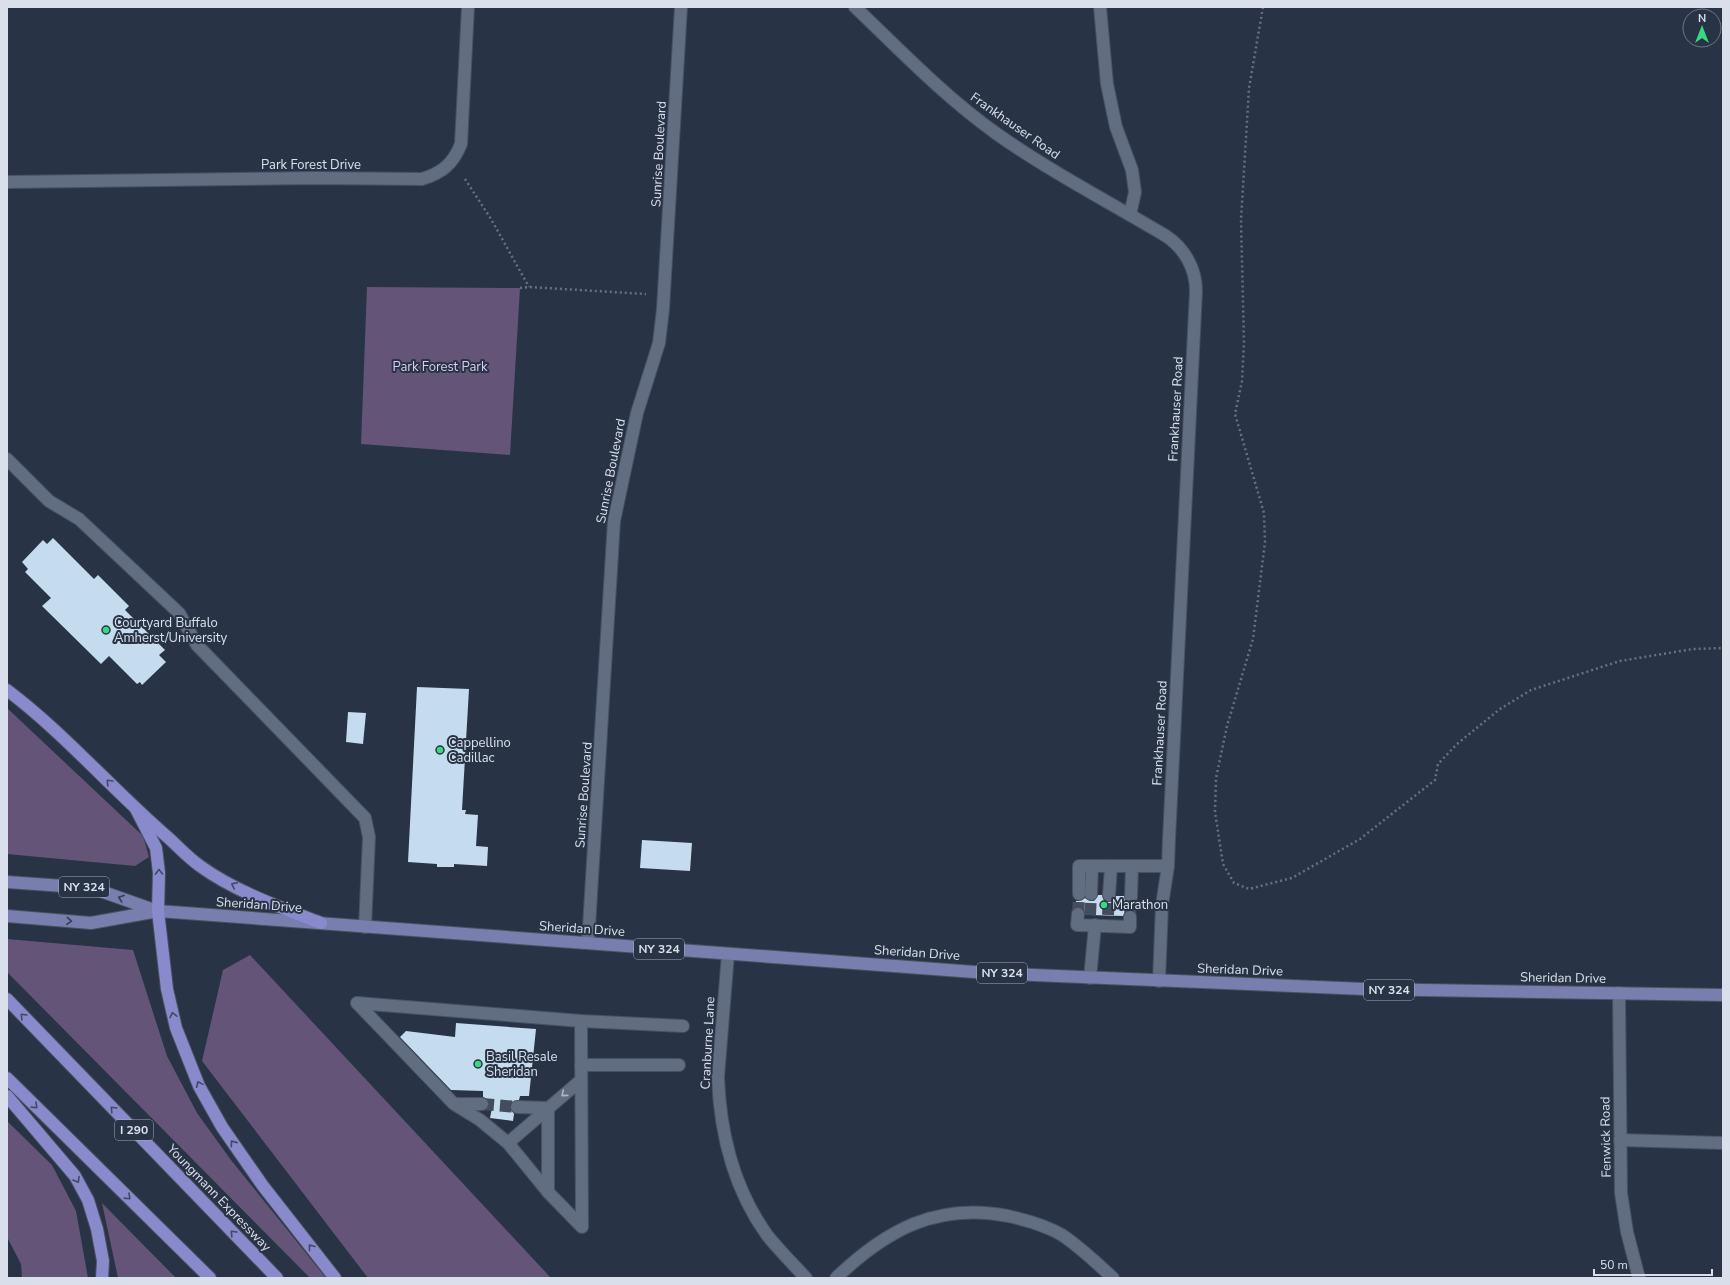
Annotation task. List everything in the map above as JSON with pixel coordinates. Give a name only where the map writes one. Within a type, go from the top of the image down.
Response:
[{"type":"highway","points":[[7,690],[30,707],[83,755],[136,809],[199,865],[215,876],[278,906],[321,924]]},
{"type":"highway","points":[[136,809],[156,848],[159,873],[158,911],[167,989],[176,1028],[200,1086],[222,1127],[262,1186],[335,1278]]},
{"type":"highway","name":"Youngmann Expressway","points":[[7,999],[277,1278]]},
{"type":"highway","points":[[7,1078],[210,1278]]},
{"type":"highway","points":[[7,1096],[75,1176],[88,1200],[97,1229],[103,1261],[102,1278]]},
{"type":"main road","name":"Sheridan Drive","points":[[7,882],[92,888],[158,911]]},
{"type":"main road","name":"Sheridan Drive","points":[[7,916],[90,923],[158,911],[988,973],[1090,978],[1364,989],[1723,995]]},
{"type":"street","name":"Park Forest Drive","points":[[7,182],[314,178],[422,179],[435,175],[450,165],[456,157],[461,144],[468,7]]},
{"type":"street","name":"Sunrise Boulevard","points":[[588,943],[614,521],[637,413],[659,343],[663,309],[681,7]]},
{"type":"street","name":"Frankhauser Road","points":[[855,7],[946,94],[984,124],[1033,158],[1178,244],[1192,268],[1196,285],[1168,866],[1162,905],[1159,981]]},
{"type":"street","points":[[1100,7],[1103,55],[1107,84],[1116,127],[1132,170],[1136,192],[1130,215]]},
{"type":"street","points":[[7,459],[49,501],[79,519],[178,613],[197,645],[365,818],[369,837],[365,927]]},
{"type":"street","points":[[1085,894],[1079,866],[1111,868],[1168,866]]},
{"type":"street","points":[[1131,897],[1132,867]]},
{"type":"street","points":[[1109,896],[1111,868]]},
{"type":"street","points":[[1090,978],[1094,920],[1130,927],[1130,917]]},
{"type":"street","name":"Cranburne Lane","points":[[728,954],[718,1077],[719,1098],[725,1139],[745,1198],[766,1233],[806,1278]]},
{"type":"street","name":"Fenwick Road","points":[[1619,993],[1621,1193],[1627,1232],[1639,1278]]},
{"type":"street","points":[[581,1021],[580,1081],[582,1227],[548,1192],[508,1143],[480,1120],[454,1104],[357,1002],[581,1021],[683,1026]]},
{"type":"street","points":[[581,1065],[679,1065]]},
{"type":"street","points":[[508,1143],[580,1081]]},
{"type":"street","points":[[454,1104],[482,1104]]},
{"type":"street","points":[[517,1107],[548,1108]]},
{"type":"street","points":[[548,1108],[548,1192]]},
{"type":"street","points":[[1620,1140],[1723,1143]]},
{"type":"street","points":[[836,1278],[852,1263],[884,1239],[906,1226],[925,1218],[945,1214],[977,1212],[1026,1220],[1049,1228],[1062,1236],[1113,1278]]},
{"type":"path","points":[[1262,7],[1249,88],[1241,220],[1244,343],[1242,381],[1235,414],[1264,512],[1265,542],[1253,639],[1227,726],[1216,778],[1215,799],[1215,812],[1223,864],[1234,883],[1248,889],[1292,878],[1360,839],[1435,780],[1438,764],[1457,744],[1500,709],[1531,690],[1620,661],[1664,655],[1693,649],[1723,648]]},
{"type":"path","points":[[465,179],[491,219],[529,287]]},
{"type":"path","points":[[520,288],[529,287],[646,294]]},
{"type":"green space","name":"Park Forest Park","points":[[367,287],[520,288],[510,455],[361,444]]},
{"type":"green space","points":[[7,708],[143,836],[149,857],[135,866],[7,854]]},
{"type":"green space","points":[[7,939],[133,950],[167,1056],[197,1113],[231,1160],[326,1278],[310,1278],[7,972]]},
{"type":"green space","points":[[250,955],[551,1278],[368,1278],[202,1061],[223,970]]},
{"type":"green space","points":[[7,1121],[52,1165],[76,1211],[88,1278],[22,1278],[21,1264],[7,1237]]},
{"type":"green space","points":[[102,1203],[176,1278],[118,1278]]},
{"type":"building","name":"Courtyard Buffalo Amherst/University","points":[[53,538],[94,579],[98,575],[129,606],[125,610],[165,650],[159,655],[166,662],[142,685],[140,682],[137,684],[109,656],[101,664],[42,606],[51,598],[25,572],[28,569],[22,562],[43,540],[47,544]]},
{"type":"building","name":"Cappellino Cadillac","points":[[417,687],[469,689],[462,810],[466,810],[465,814],[478,815],[476,846],[488,847],[487,866],[454,864],[454,867],[437,867],[437,864],[408,862]]},
{"type":"building","points":[[348,712],[366,713],[363,744],[346,742]]},
{"type":"building","points":[[642,840],[692,843],[690,871],[640,868]]},
{"type":"building","name":"Marathon","points":[[1098,895],[1102,895],[1104,901],[1109,902],[1115,900],[1116,896],[1124,896],[1127,903],[1133,904],[1133,910],[1126,911],[1123,916],[1090,915],[1085,914],[1082,908],[1075,907],[1076,901],[1085,898],[1090,901],[1094,901]]},
{"type":"building","name":"Basil Resale Sheridan","points":[[456,1023],[536,1029],[529,1096],[520,1096],[519,1100],[511,1103],[510,1107],[514,1114],[513,1121],[490,1118],[492,1108],[489,1107],[488,1100],[483,1097],[483,1091],[451,1090],[400,1037],[406,1031],[455,1037]]},
{"type":"tunnel","points":[[1078,914],[1079,894]]},
{"type":"tunnel","points":[[1090,915],[1091,894]]},
{"type":"tunnel","points":[[1108,915],[1109,895]]},
{"type":"tunnel","points":[[1130,917],[1131,897]]},
{"type":"tunnel","points":[[482,1104],[517,1107]]},
{"type":"place","name":"Courtyard Buffalo Amherst/University","points":[[106,630]]},
{"type":"place","name":"Cappellino Cadillac","points":[[440,750]]},
{"type":"place","name":"Marathon","points":[[1104,905]]},
{"type":"place","name":"Basil Resale Sheridan","points":[[478,1064]]}]
